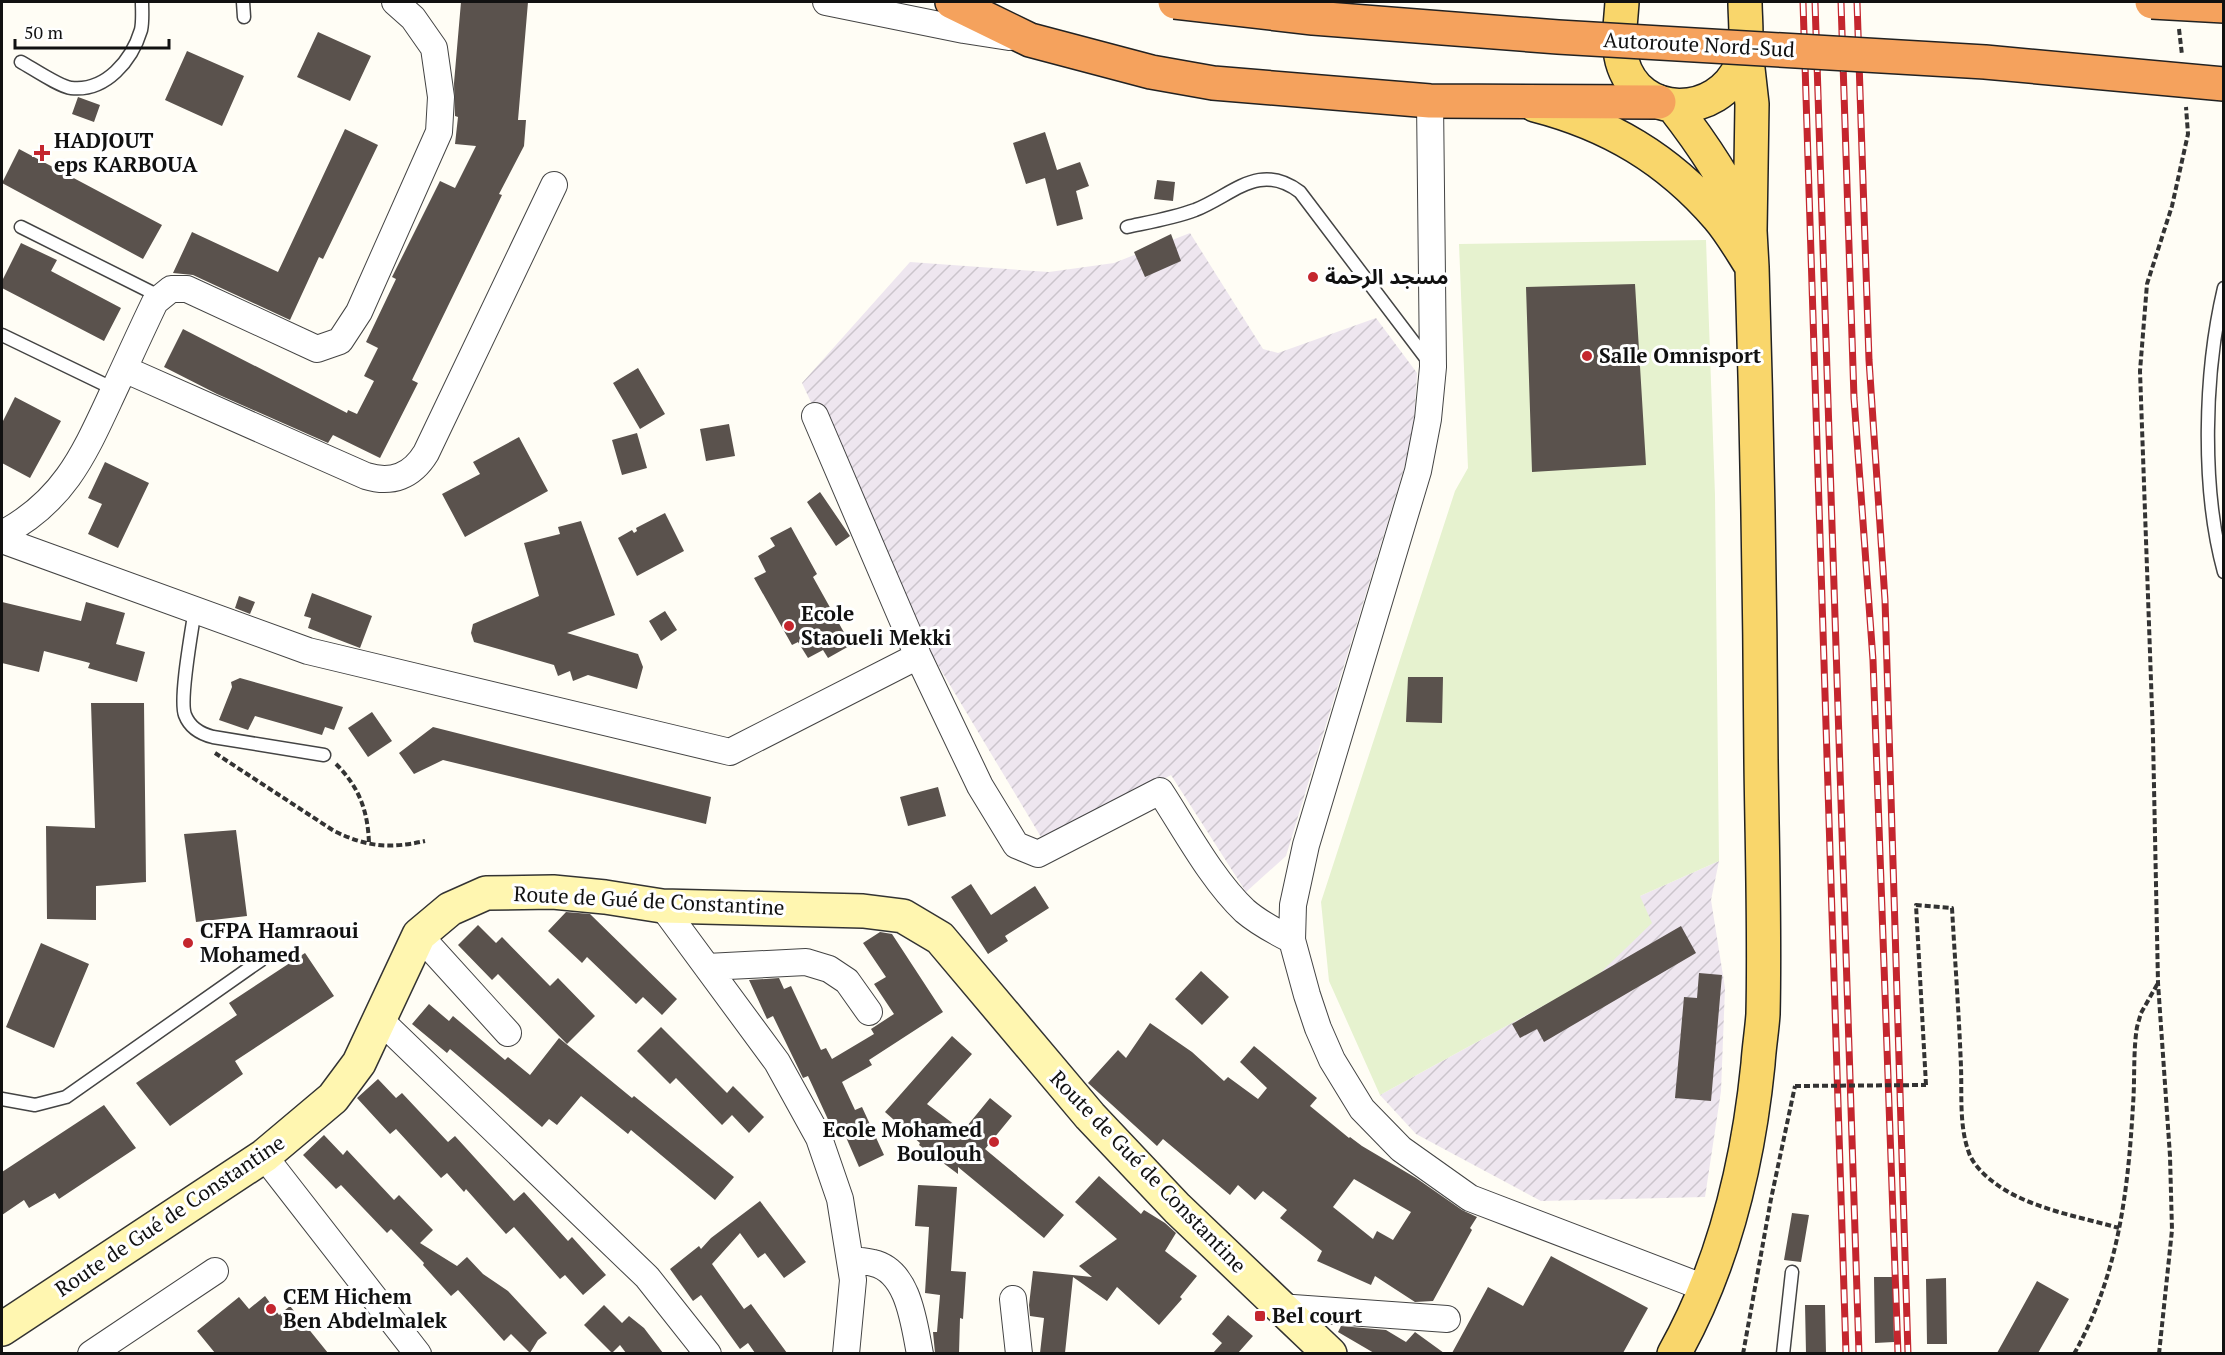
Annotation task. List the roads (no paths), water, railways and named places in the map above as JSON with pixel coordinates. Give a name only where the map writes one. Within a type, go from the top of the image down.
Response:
[{"type":"highway","points":[[952,2],[1030,40],[1151,72],[1213,83],[1430,101],[1666,104]]},
{"type":"highway","name":"Autoroute Nord-Sud","points":[[1174,2],[1249,12],[1383,24],[1570,38],[1985,62],[2223,84]]},
{"type":"highway","points":[[2152,2],[2223,6]]},
{"type":"main road","points":[[1622,2],[1620,44],[1622,62],[1631,79],[1643,93],[1666,104],[1695,105],[1715,97],[1731,83],[1742,64],[1745,42]]},
{"type":"main road","points":[[1674,1353],[1689,1326],[1719,1255],[1731,1215],[1746,1150],[1763,1016],[1760,566],[1750,231],[1753,121],[1745,42],[1745,2]]},
{"type":"main road","points":[[1522,101],[1567,113],[1611,131],[1651,155],[1687,184],[1719,219],[1752,267]]},
{"type":"main road","points":[[1666,104],[1716,164],[1734,195],[1750,231]]},
{"type":"main road","name":"Route de Gué de Constantine","points":[[2,1329],[264,1156],[333,1098],[359,1063],[381,1021],[419,934],[450,909],[486,893],[553,892],[662,906],[863,911],[903,916],[940,938],[1090,1116],[1177,1208],[1279,1307],[1314,1348]]},
{"type":"street","points":[[2,534],[25,522],[68,478],[87,448],[155,302],[171,289],[188,289],[317,349],[340,341],[358,312],[439,132],[441,97],[434,48],[413,18],[396,2]]},
{"type":"street","points":[[826,2],[963,30],[1030,40]]},
{"type":"street","points":[[1430,101],[1433,367],[1428,419],[1418,471],[1306,845],[1293,905],[1292,940],[1306,995],[1332,1059],[1362,1110],[1401,1149],[1470,1198],[1705,1288]]},
{"type":"street","points":[[119,379],[366,476],[389,480],[401,477],[420,463],[426,453],[554,185]]},
{"type":"street","points":[[815,416],[918,656],[980,786],[1016,845],[1038,854],[1160,791],[1227,893],[1269,928],[1292,940]]},
{"type":"street","points":[[2,540],[308,651],[730,752],[918,656]]},
{"type":"street","points":[[662,906],[777,1062],[819,1138],[840,1198],[853,1280],[846,1353]]},
{"type":"street","points":[[419,934],[508,1033]]},
{"type":"street","points":[[707,967],[806,962],[830,969],[847,981],[869,1012]]},
{"type":"street","points":[[381,1021],[647,1277],[708,1353]]},
{"type":"street","points":[[264,1156],[418,1353]]},
{"type":"street","points":[[850,1260],[876,1263],[895,1277],[910,1304],[920,1353]]},
{"type":"street","points":[[91,1353],[215,1270]]},
{"type":"street","points":[[1013,1299],[1019,1353]]},
{"type":"street","points":[[1279,1307],[1447,1319]]},
{"type":"lane","points":[[21,62],[69,88],[89,87],[115,75],[132,52],[141,28],[142,2]]},
{"type":"lane","points":[[243,2],[244,17]]},
{"type":"lane","points":[[1127,227],[1164,220],[1196,209],[1249,182],[1260,179],[1282,181],[1300,192],[1433,367]]},
{"type":"lane","points":[[21,226],[161,297]]},
{"type":"lane","points":[[2223,288],[2213,350],[2208,475],[2217,549],[2223,572]]},
{"type":"lane","points":[[2,335],[119,379]]},
{"type":"lane","points":[[195,609],[183,706],[189,723],[204,735],[324,755]]},
{"type":"lane","points":[[2,1099],[35,1105],[66,1097],[261,960]]},
{"type":"lane","points":[[1783,1353],[1792,1272]]},
{"type":"railway","points":[[1803,2],[1846,1354]]},
{"type":"railway","points":[[1815,2],[1859,1354]]},
{"type":"railway","points":[[1841,2],[1854,398],[1873,660],[1898,1354]]},
{"type":"railway","points":[[1857,2],[1869,360],[1885,600],[1908,1354]]},
{"type":"place","name":"HADJOUT eps KARBOUA","points":[[42,153]]},
{"type":"place","name":"مسجد الرحمة","points":[[1313,277]]},
{"type":"place","name":"Salle Omnisport","points":[[1587,356]]},
{"type":"place","name":"Ecole Staoueli Mekki","points":[[789,626]]},
{"type":"place","name":"CFPA Hamraoui Mohamed","points":[[188,943]]},
{"type":"place","name":"Ecole Mohamed Boulouh","points":[[994,1142]]},
{"type":"place","name":"CEM Hichem Ben Abdelmalek","points":[[271,1309]]},
{"type":"place","name":"Bel court","points":[[1260,1316]]}]
